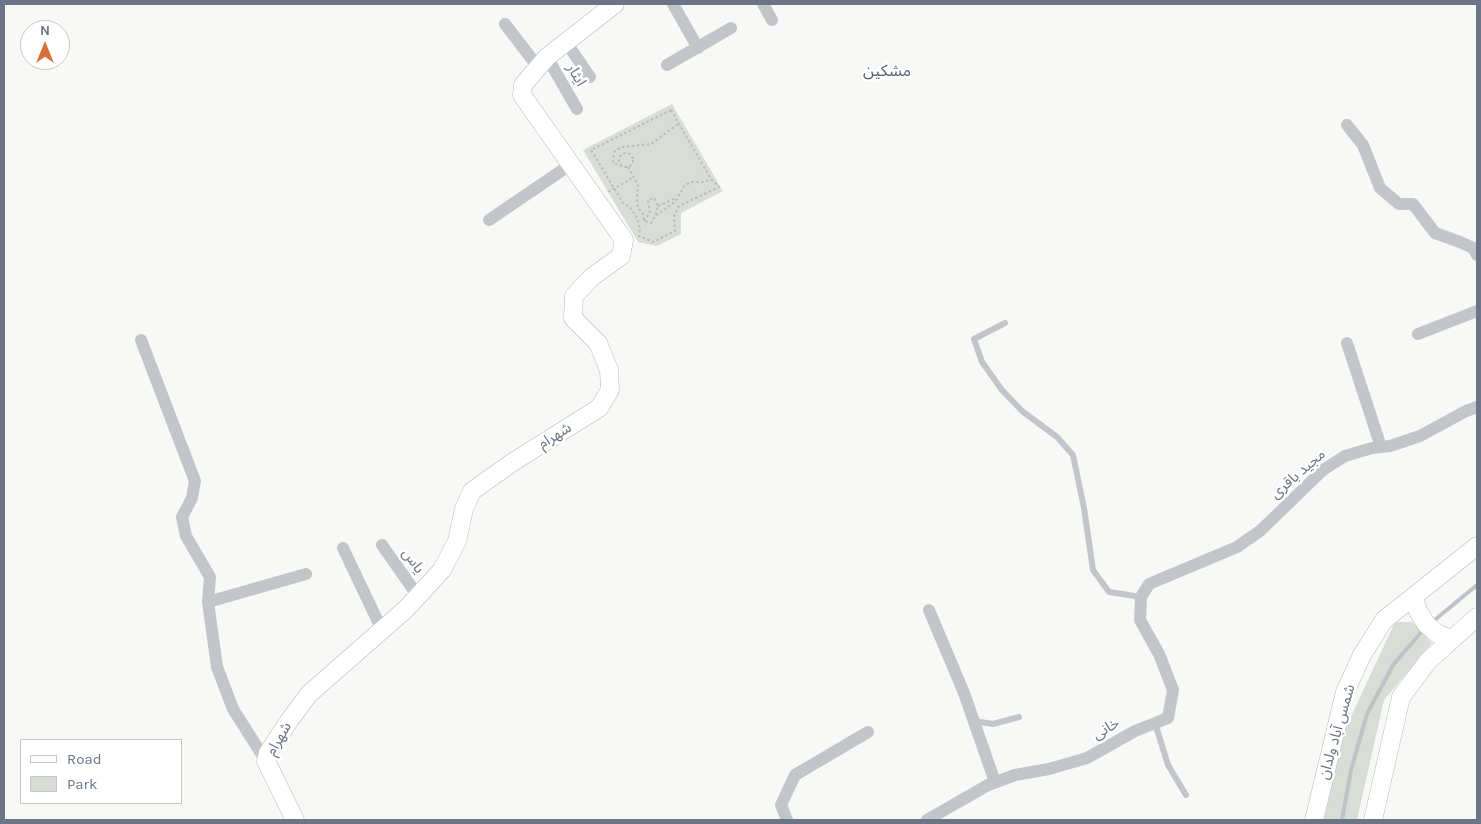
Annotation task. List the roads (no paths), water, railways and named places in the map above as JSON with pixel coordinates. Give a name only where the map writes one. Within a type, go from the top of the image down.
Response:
[{"type":"street","points":[[543,62],[614,4]]},
{"type":"street","points":[[673,4],[698,48]]},
{"type":"street","points":[[763,4],[772,20]]},
{"type":"street","name":"ایثار","points":[[504,24],[543,62],[577,109]]},
{"type":"street","points":[[667,65],[731,28]]},
{"type":"street","points":[[566,42],[590,77]]},
{"type":"street","name":"شهرام","points":[[266,761],[268,753],[288,721],[309,694],[406,609],[442,570],[457,541],[464,509],[472,491],[513,462],[599,408],[610,390],[609,370],[598,343],[573,318],[574,296],[592,277],[621,256],[624,240],[522,96],[524,85],[543,62]]},
{"type":"street","points":[[1347,125],[1363,144],[1380,188],[1400,204],[1413,204],[1435,234],[1473,248],[1477,256]]},
{"type":"street","points":[[489,220],[570,165]]},
{"type":"street","points":[[1418,334],[1477,311]]},
{"type":"street","points":[[141,340],[195,481],[192,498],[182,518],[186,536],[210,577],[208,602],[217,667],[233,709],[266,761],[296,820]]},
{"type":"street","points":[[1347,343],[1381,447]]},
{"type":"street","name":"مجید باقری","points":[[1141,597],[1149,584],[1237,546],[1260,531],[1323,470],[1344,456],[1390,446],[1420,436],[1477,407]]},
{"type":"street","name":"یاس","points":[[382,545],[418,596]]},
{"type":"street","name":"شمس آباد ولدان","points":[[1314,820],[1345,692],[1362,655],[1384,620],[1477,546]]},
{"type":"street","points":[[344,548],[382,630]]},
{"type":"street","points":[[208,602],[306,574]]},
{"type":"street","points":[[1414,596],[1418,611],[1426,624],[1438,634],[1452,639]]},
{"type":"street","name":"خانی","points":[[927,820],[995,782],[1087,758],[1135,731],[1168,718],[1173,690],[1159,654],[1140,620],[1141,597]]},
{"type":"street","points":[[929,610],[964,693],[995,782]]},
{"type":"street","points":[[1373,820],[1402,697],[1428,661],[1477,617]]},
{"type":"street","points":[[787,820],[780,805],[795,775],[868,732]]},
{"type":"lane","points":[[1005,323],[974,339],[982,362],[1002,390],[1022,411],[1057,437],[1073,455],[1084,508],[1093,570],[1109,592],[1141,597]]},
{"type":"lane","points":[[974,721],[993,724],[1019,717]]},
{"type":"lane","points":[[1155,724],[1168,765],[1186,795]]},
{"type":"waterway","points":[[1431,623],[1477,585]]},
{"type":"waterway","points":[[1342,820],[1351,770],[1367,714],[1393,665],[1424,629]]},
{"type":"district","name":"مشکین","points":[[887,71]]}]
